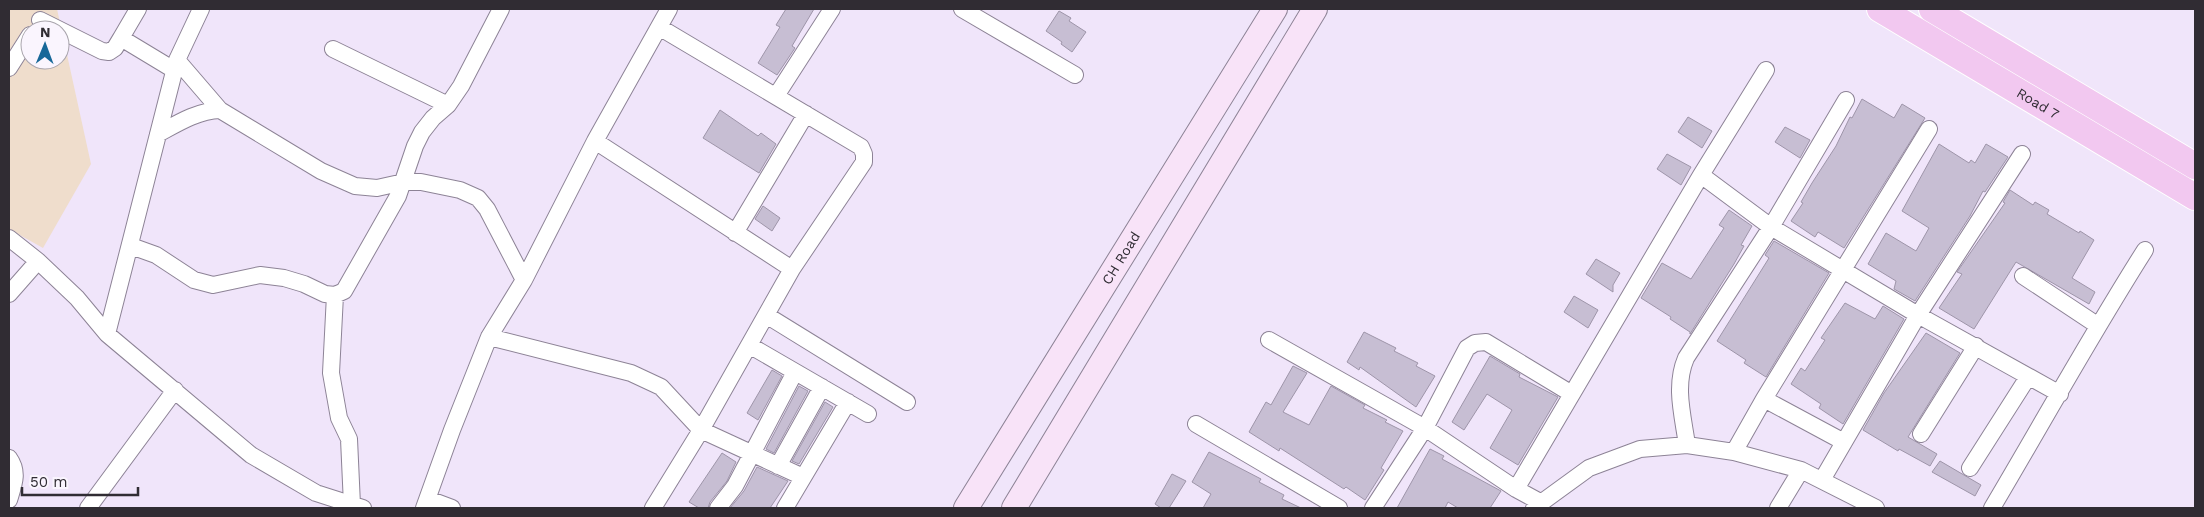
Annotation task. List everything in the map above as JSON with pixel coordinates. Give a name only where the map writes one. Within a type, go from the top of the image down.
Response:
[{"type":"main road","name":"Road 7","points":[[1880,9],[2195,197]]},
{"type":"main road","name":"Road 7","points":[[1932,9],[2195,166]]},
{"type":"street","points":[[40,19],[102,51],[109,52],[115,48],[138,9]]},
{"type":"street","points":[[107,334],[176,65],[201,9]]},
{"type":"street","points":[[131,246],[156,255],[194,280],[214,285],[260,275],[284,278],[304,284],[324,294],[336,295],[344,291],[398,196],[415,146],[422,132],[433,118],[448,105],[477,58],[501,9]]},
{"type":"street","points":[[452,508],[426,504],[452,430],[489,337],[524,280],[595,141],[669,9]]},
{"type":"street","points":[[776,96],[832,9]]},
{"type":"street","points":[[962,9],[1075,75]]},
{"type":"street","name":"CH Road","points":[[966,508],[1275,9]]},
{"type":"street","points":[[1014,508],[1315,9]]},
{"type":"street","points":[[653,508],[701,430],[792,269],[864,162],[864,154],[861,147],[659,27]]},
{"type":"street","points":[[121,38],[176,65],[220,110],[322,171],[355,186],[377,188],[404,182],[436,184],[460,190],[478,198],[487,209],[524,280]]},
{"type":"street","points":[[333,49],[448,105]]},
{"type":"street","points":[[9,68],[20,51]]},
{"type":"street","points":[[1516,489],[1701,175],[1766,70]]},
{"type":"street","points":[[1687,445],[1679,385],[1681,371],[1686,358],[1771,227],[1846,100]]},
{"type":"street","points":[[158,134],[191,116],[207,111],[220,110]]},
{"type":"street","points":[[735,233],[806,114]]},
{"type":"street","points":[[1734,452],[1764,399],[1930,129]]},
{"type":"street","points":[[595,141],[792,269]]},
{"type":"street","points":[[1822,480],[1918,315],[2022,154]]},
{"type":"street","points":[[1701,175],[1771,227],[1918,315],[2060,394]]},
{"type":"street","points":[[9,238],[38,261],[77,298],[107,334],[251,455],[316,493],[357,507],[349,439],[339,418],[331,373],[336,295]]},
{"type":"street","points":[[1992,508],[2060,394],[2097,325],[2145,250]]},
{"type":"street","points":[[9,294],[38,261]]},
{"type":"street","points":[[2023,276],[2097,325]]},
{"type":"street","points":[[766,315],[907,402]]},
{"type":"street","points":[[489,337],[645,379],[661,387],[701,430],[803,477]]},
{"type":"street","points":[[1269,340],[1425,428],[1537,505],[1589,468],[1640,449],[1687,445],[1734,452],[1801,470],[1876,508]]},
{"type":"street","points":[[1373,508],[1425,428],[1467,348],[1476,343],[1486,342],[1572,394]]},
{"type":"street","points":[[749,345],[868,414]]},
{"type":"street","points":[[1921,434],[1976,346]]},
{"type":"street","points":[[718,508],[735,486],[795,372]]},
{"type":"street","points":[[1970,468],[2028,377]]},
{"type":"street","points":[[778,466],[822,387]]},
{"type":"street","points":[[88,508],[175,390]]},
{"type":"street","points":[[1764,399],[1844,442]]},
{"type":"street","points":[[785,508],[848,402]]},
{"type":"street","points":[[1196,424],[1339,508]]},
{"type":"street","points":[[9,458],[15,466],[16,475],[9,500]]},
{"type":"street","points":[[1778,508],[1801,470]]},
{"type":"shaded area","points":[[9,9],[57,9],[59,20],[20,20],[20,70],[70,70],[70,68],[91,164],[43,248],[9,229]]},
{"type":"building","points":[[786,9],[814,9],[792,46],[795,48],[777,75],[758,63],[780,27],[776,25]]},
{"type":"building","points":[[1059,11],[1071,18],[1069,21],[1086,32],[1072,52],[1046,31]]},
{"type":"building","points":[[1862,99],[1894,118],[1902,104],[1925,118],[1844,248],[1818,232],[1815,237],[1791,221]]},
{"type":"building","points":[[720,110],[758,136],[761,133],[776,144],[759,173],[703,138]]},
{"type":"building","points":[[1688,117],[1712,131],[1702,148],[1678,132]]},
{"type":"building","points":[[1785,127],[1810,140],[1800,158],[1775,142]]},
{"type":"building","points":[[1939,144],[1969,163],[1971,160],[1975,163],[1986,144],[2008,157],[1985,192],[1983,191],[1970,216],[1915,301],[1894,289],[1896,281],[1868,264],[1886,233],[1916,251],[1929,228],[1902,211]]},
{"type":"building","points":[[1667,154],[1691,167],[1681,185],[1657,169]]},
{"type":"building","points":[[2010,190],[2033,205],[2035,202],[2049,210],[2047,214],[2094,240],[2072,278],[2095,292],[2089,304],[2016,262],[1974,329],[1939,308],[1962,274],[1957,272],[2005,203],[2003,202]]},
{"type":"building","points":[[763,206],[780,218],[772,231],[755,219]]},
{"type":"building","points":[[1729,210],[1752,226],[1741,245],[1744,246],[1734,264],[1690,334],[1690,332],[1670,319],[1671,317],[1641,298],[1662,263],[1691,279],[1724,228],[1719,225]]},
{"type":"building","points":[[1774,241],[1829,273],[1766,377],[1744,363],[1746,360],[1717,341],[1769,258],[1765,255]]},
{"type":"building","points":[[1596,259],[1620,273],[1613,285],[1613,292],[1586,274]]},
{"type":"building","points":[[1574,296],[1598,310],[1588,328],[1564,312]]},
{"type":"building","points":[[1845,303],[1875,319],[1883,306],[1904,319],[1843,424],[1819,408],[1821,404],[1791,384],[1801,368],[1805,371],[1825,340],[1821,338]]},
{"type":"building","points":[[1364,332],[1396,348],[1394,351],[1418,363],[1416,366],[1435,376],[1416,407],[1360,367],[1359,370],[1347,362]]},
{"type":"building","points":[[1926,333],[1960,353],[1908,437],[1937,454],[1930,466],[1899,449],[1898,451],[1863,430],[1884,393]]},
{"type":"building","points":[[1490,356],[1520,374],[1519,377],[1558,397],[1518,465],[1490,448],[1512,410],[1487,394],[1464,430],[1452,422]]},
{"type":"building","points":[[1293,366],[1307,373],[1283,412],[1309,425],[1331,386],[1365,405],[1363,408],[1387,420],[1385,422],[1403,431],[1381,468],[1384,470],[1365,500],[1346,487],[1344,489],[1280,448],[1279,451],[1249,432],[1266,402],[1271,405]]},
{"type":"building","points":[[772,370],[782,376],[758,420],[747,413]]},
{"type":"building","points":[[799,386],[808,391],[774,453],[766,449]]},
{"type":"building","points":[[825,402],[833,407],[799,464],[792,461]]},
{"type":"building","points":[[1430,449],[1444,456],[1442,459],[1501,491],[1490,508],[1458,508],[1448,502],[1445,508],[1397,508]]},
{"type":"building","points":[[1209,452],[1261,479],[1259,482],[1284,495],[1282,499],[1301,508],[1203,508],[1211,494],[1192,482]]},
{"type":"building","points":[[722,453],[736,462],[727,481],[710,502],[708,508],[699,508],[689,502]]},
{"type":"building","points":[[1940,461],[1981,485],[1975,496],[1932,472]]},
{"type":"building","points":[[757,467],[788,481],[770,508],[730,508],[744,491]]},
{"type":"building","points":[[1172,474],[1186,481],[1169,508],[1161,508],[1155,504]]}]
